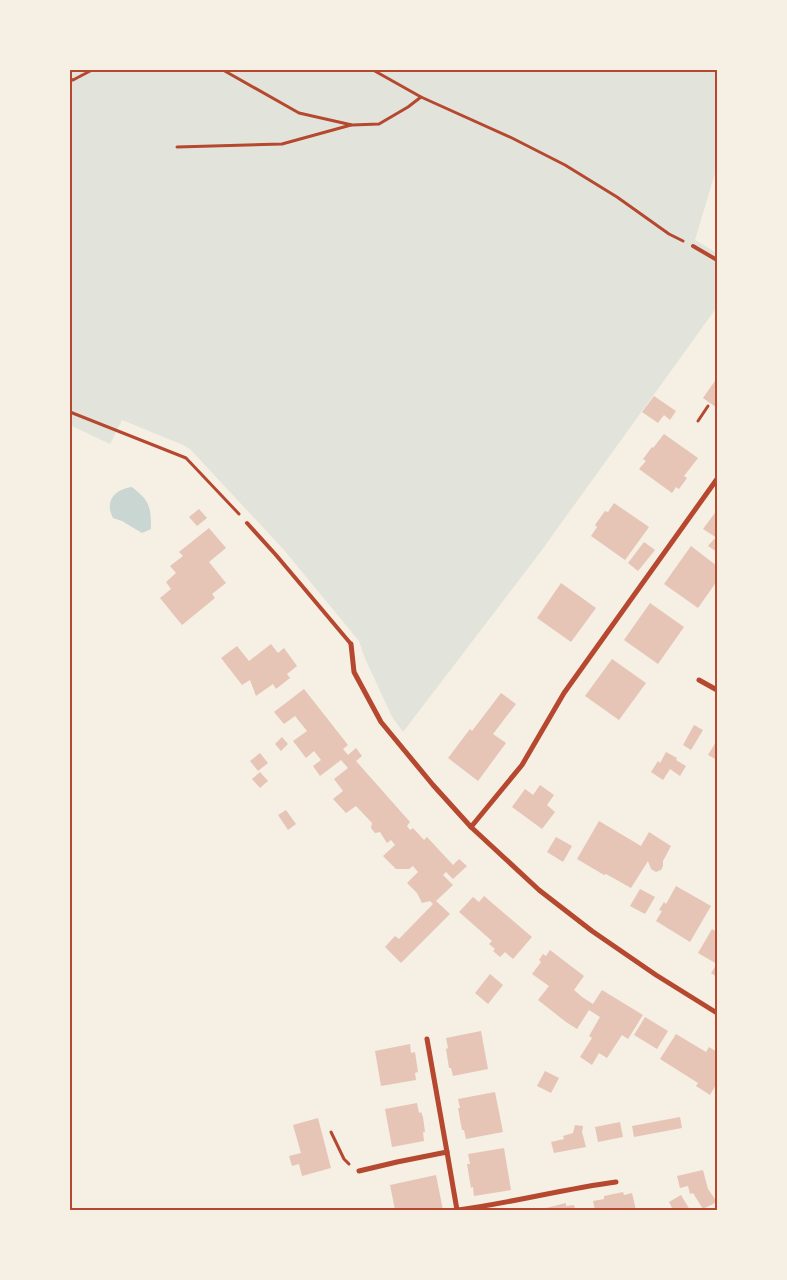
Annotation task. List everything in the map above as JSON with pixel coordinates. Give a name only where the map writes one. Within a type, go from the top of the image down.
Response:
[{"type":"street","points":[[471,827],[522,765],[564,693],[717,479]]},
{"type":"street","points":[[351,644],[354,672],[381,722],[433,785],[471,827],[539,890],[592,931],[656,975],[717,1013]]},
{"type":"street","points":[[699,680],[717,690]]},
{"type":"street","points":[[427,1039],[458,1210],[616,1182]]},
{"type":"street","points":[[359,1171],[447,1152]]},
{"type":"lane","points":[[693,246],[717,260]]},
{"type":"lane","points":[[247,523],[351,644]]},
{"type":"path","points":[[70,79],[73,80],[92,70]]},
{"type":"path","points":[[223,70],[299,113],[352,125]]},
{"type":"path","points":[[373,70],[422,98],[512,138],[565,165],[617,196],[669,234],[693,246]]},
{"type":"path","points":[[177,147],[282,144],[352,125],[379,124],[422,98]]},
{"type":"path","points":[[698,421],[708,406]]},
{"type":"path","points":[[70,412],[186,458],[247,523]]},
{"type":"path","points":[[331,1132],[344,1159],[355,1170],[359,1171]]},
{"type":"shaded area","points":[[70,70],[717,70],[717,167],[695,240],[717,253],[717,307],[539,554],[403,732],[392,717],[359,641],[284,550],[190,449],[122,420],[110,444],[70,425]]},
{"type":"shaded area","points":[[132,487],[143,496],[150,510],[151,529],[142,533],[113,518],[111,512],[111,501],[116,493]]},
{"type":"building","points":[[717,378],[717,408],[703,398]]},
{"type":"building","points":[[654,396],[676,411],[670,420],[664,415],[658,423],[642,412]]},
{"type":"building","points":[[664,434],[698,458],[684,476],[687,478],[679,489],[676,487],[672,493],[639,469],[646,461],[643,459]]},
{"type":"building","points":[[614,503],[649,527],[625,560],[591,536],[597,527],[595,525],[605,511],[608,512]]},
{"type":"building","points":[[199,509],[207,518],[197,526],[189,517]]},
{"type":"building","points":[[717,510],[717,538],[703,529]]},
{"type":"building","points":[[209,528],[226,548],[209,562],[226,583],[212,594],[215,598],[182,625],[160,598],[171,589],[166,582],[176,573],[170,566],[183,556],[179,552]]},
{"type":"building","points":[[714,539],[717,541],[717,552],[708,546]]},
{"type":"building","points":[[644,542],[655,550],[638,571],[628,563]]},
{"type":"building","points":[[691,546],[717,566],[717,581],[698,608],[664,584]]},
{"type":"building","points":[[561,583],[596,608],[571,642],[537,618]]},
{"type":"building","points":[[650,603],[684,627],[658,664],[624,640]]},
{"type":"building","points":[[271,644],[278,653],[284,648],[297,666],[287,674],[290,678],[276,689],[273,684],[256,696],[250,680],[242,685],[221,658],[237,646],[249,661]]},
{"type":"building","points":[[612,659],[646,683],[619,720],[585,696]]},
{"type":"building","points":[[304,689],[348,745],[343,749],[348,755],[356,748],[362,756],[356,761],[410,822],[407,826],[410,830],[413,828],[424,840],[427,837],[453,865],[459,859],[467,866],[453,879],[446,872],[443,875],[453,885],[436,901],[450,914],[401,963],[385,947],[395,936],[399,939],[433,904],[430,901],[422,903],[417,893],[407,883],[418,872],[413,866],[409,869],[396,869],[383,856],[395,845],[391,840],[387,843],[380,832],[375,833],[371,828],[372,823],[356,806],[346,813],[333,799],[343,791],[334,779],[348,768],[341,760],[320,776],[313,766],[321,760],[314,751],[306,758],[293,741],[307,731],[295,716],[284,724],[274,712]]},
{"type":"building","points":[[501,693],[516,704],[493,734],[506,743],[478,781],[448,758],[470,729],[472,731]]},
{"type":"building","points":[[694,725],[703,730],[691,750],[683,745]]},
{"type":"building","points":[[282,737],[288,744],[281,751],[275,744]]},
{"type":"building","points":[[717,740],[717,760],[708,755]]},
{"type":"building","points":[[666,752],[686,766],[680,776],[670,769],[663,780],[651,772],[658,761],[660,763]]},
{"type":"building","points":[[260,753],[268,763],[258,771],[250,761]]},
{"type":"building","points":[[260,772],[268,781],[260,788],[252,779]]},
{"type":"building","points":[[540,785],[554,795],[547,805],[555,812],[542,829],[512,807],[525,789],[533,795]]},
{"type":"building","points":[[286,810],[296,824],[288,830],[278,815]]},
{"type":"building","points":[[599,821],[641,846],[649,832],[671,846],[663,861],[661,870],[656,872],[651,869],[648,861],[631,888],[577,859]]},
{"type":"building","points":[[556,837],[572,846],[563,862],[547,852]]},
{"type":"building","points":[[676,886],[711,906],[690,942],[656,921],[662,911],[659,910],[664,902],[666,904]]},
{"type":"building","points":[[640,889],[655,897],[645,914],[630,906]]},
{"type":"building","points":[[484,896],[532,937],[513,959],[505,952],[500,957],[493,951],[495,949],[489,944],[492,941],[459,912],[473,897],[479,902]]},
{"type":"building","points":[[712,929],[717,932],[717,964],[698,953]]},
{"type":"building","points":[[550,950],[584,976],[574,990],[582,997],[593,1004],[602,990],[643,1015],[628,1039],[622,1035],[607,1058],[599,1053],[592,1065],[580,1057],[592,1038],[589,1036],[600,1017],[589,1010],[577,1029],[538,1000],[549,986],[532,974],[541,962],[539,960],[543,954],[546,956]]},
{"type":"building","points":[[717,964],[717,977],[711,973]]},
{"type":"building","points":[[490,974],[503,985],[488,1004],[475,993]]},
{"type":"building","points":[[645,1017],[668,1031],[657,1049],[634,1035]]},
{"type":"building","points":[[481,1031],[488,1069],[453,1076],[451,1068],[449,1068],[446,1038]]},
{"type":"building","points":[[676,1034],[706,1052],[709,1047],[717,1052],[715,1057],[717,1059],[717,1083],[710,1095],[696,1086],[698,1083],[660,1059]]},
{"type":"building","points":[[410,1044],[411,1053],[415,1052],[418,1072],[415,1073],[416,1080],[381,1086],[375,1051]]},
{"type":"building","points":[[545,1071],[559,1078],[551,1093],[537,1086]]},
{"type":"building","points":[[495,1092],[503,1132],[466,1139],[461,1125],[458,1099]]},
{"type":"building","points":[[417,1103],[419,1113],[421,1112],[423,1117],[424,1141],[392,1147],[385,1109]]},
{"type":"building","points":[[680,1117],[682,1128],[634,1137],[632,1126]]},
{"type":"building","points":[[318,1118],[331,1168],[302,1176],[299,1164],[292,1166],[289,1156],[301,1153],[293,1125]]},
{"type":"building","points":[[620,1122],[623,1137],[598,1142],[595,1127]]},
{"type":"building","points":[[575,1125],[583,1126],[582,1132],[586,1147],[554,1153],[551,1142],[564,1139],[563,1136],[573,1133]]},
{"type":"building","points":[[504,1148],[511,1190],[474,1196],[467,1164],[470,1164],[468,1154]]},
{"type":"building","points":[[703,1170],[708,1189],[717,1202],[703,1209],[693,1193],[690,1194],[688,1186],[680,1188],[677,1176]]},
{"type":"building","points":[[436,1175],[443,1210],[395,1210],[390,1185]]},
{"type":"building","points":[[623,1192],[624,1195],[632,1193],[636,1210],[595,1210],[593,1201],[604,1199],[604,1196]]},
{"type":"building","points":[[681,1195],[690,1210],[673,1210],[669,1202]]},
{"type":"building","points":[[566,1203],[566,1206],[574,1205],[575,1210],[546,1210],[546,1208]]}]
